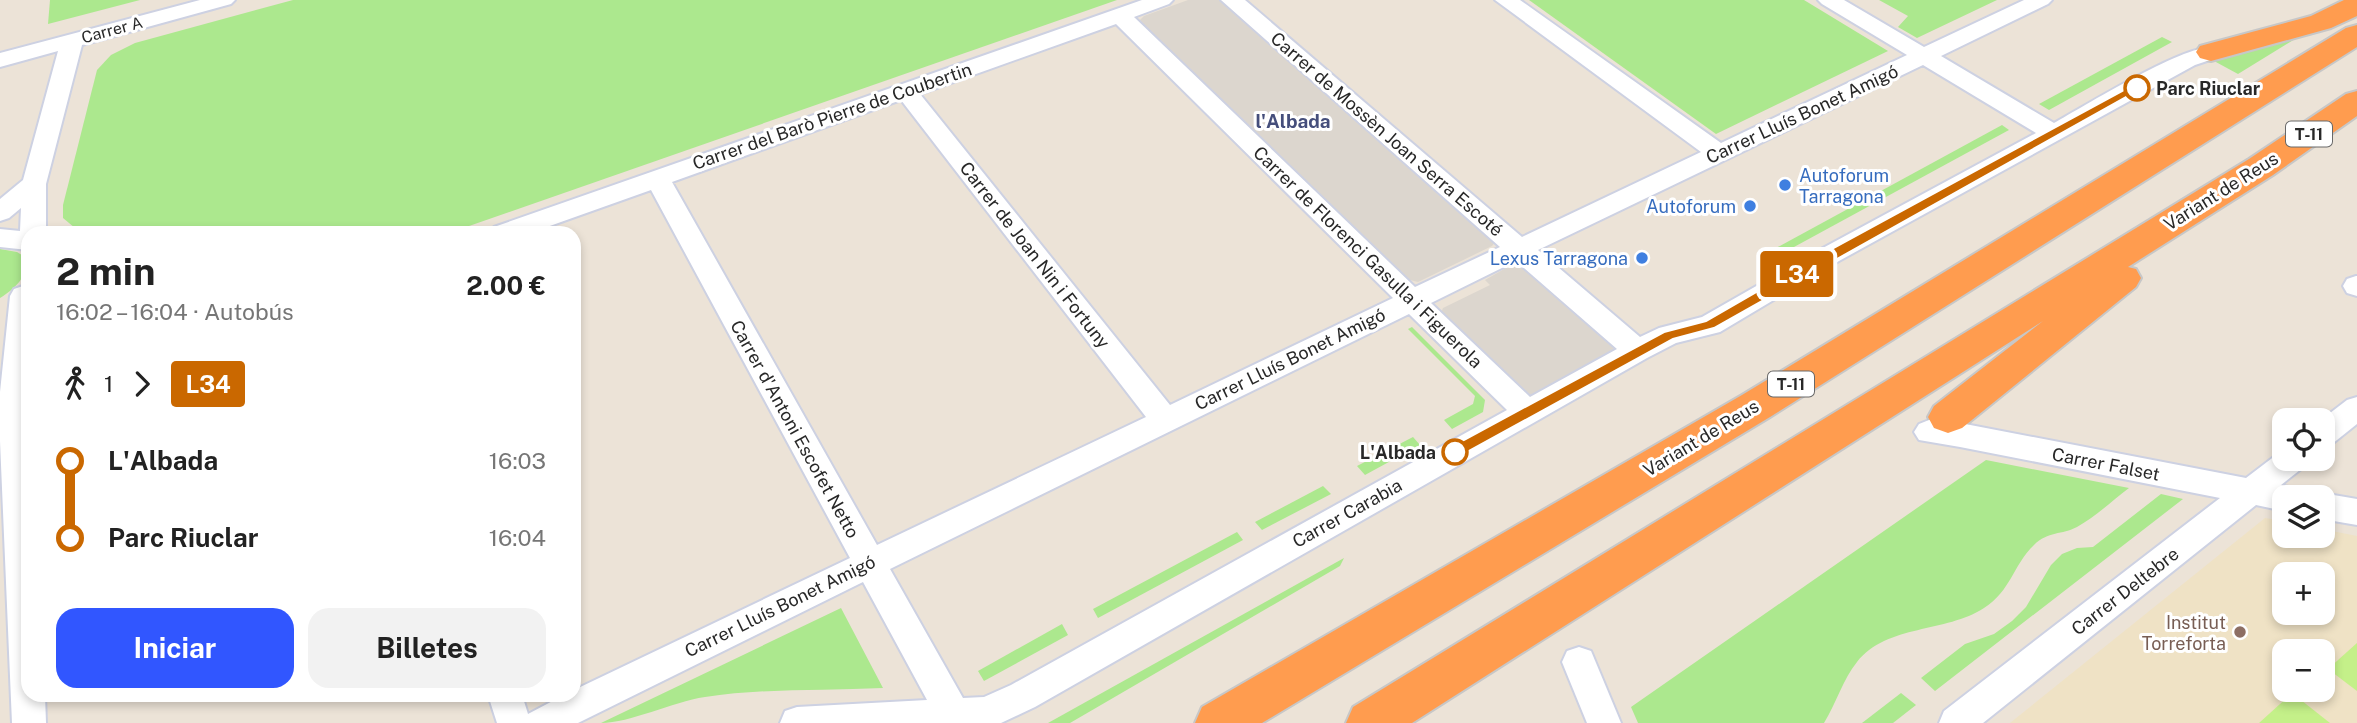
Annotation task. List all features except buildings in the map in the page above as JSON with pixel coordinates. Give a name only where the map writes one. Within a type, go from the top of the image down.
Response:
[{"type":"highway","points":[[2211,52],[2322,22],[2357,5]]},
{"type":"highway","name":"Variant de Reus","points":[[1219,723],[1755,406],[2357,34]]},
{"type":"highway","name":"Variant de Reus","points":[[1370,723],[2261,167],[2357,101]]},
{"type":"highway","points":[[1939,425],[2104,292],[2173,241],[2261,167]]},
{"type":"street","name":"Carrer A","points":[[0,60],[224,0]]},
{"type":"street","name":"Carrer del Barò Pierre de Coubertin","points":[[523,226],[1162,0]]},
{"type":"street","name":"Carrer de Mossèn Joan Serra Escoté","points":[[1232,0],[1637,351]]},
{"type":"street","points":[[1506,0],[1719,153]]},
{"type":"street","points":[[1829,0],[2054,133]]},
{"type":"street","name":"Carrer Lluís Bonet Amigó","points":[[542,723],[1520,247],[2041,0]]},
{"type":"street","name":"Carrer de Florenci Gasulla i Figuerola","points":[[1119,15],[1527,412]]},
{"type":"street","points":[[33,226],[34,184],[72,41]]},
{"type":"street","name":"Carrer Carabia","points":[[797,723],[986,713],[1023,696],[1637,351],[1669,335],[1710,325],[2187,60],[2211,52]]},
{"type":"street","name":"Carrer de Joan Nin i Fortuny","points":[[905,90],[1164,419]]},
{"type":"street","name":"Carrer d'Antoni Escofet Netto","points":[[657,178],[954,716]]},
{"type":"street","points":[[0,212],[34,184]]},
{"type":"street","points":[[0,238],[21,240]]},
{"type":"street","points":[[0,311],[21,297]]},
{"type":"street","points":[[0,367],[21,403]]},
{"type":"street","points":[[2335,426],[2357,408]]},
{"type":"street","name":"Carrer Falset","points":[[1939,425],[1960,435],[2272,496]]},
{"type":"street","name":"Carrer Deltebre","points":[[1956,723],[2278,471]]},
{"type":"street","points":[[2335,508],[2357,512]]},
{"type":"street","points":[[1579,662],[1604,723]]},
{"type":"street","points":[[28,702],[29,723]]},
{"type":"street","points":[[507,702],[514,723]]},
{"type":"shaded area","points":[[1188,0],[1224,0],[1496,241],[1492,246],[1418,282],[1402,278],[1141,25],[1140,20],[1144,16]]},
{"type":"shaded area","points":[[1513,264],[1521,265],[1613,341],[1617,349],[1538,397],[1520,391],[1441,313],[1443,308],[1490,285],[1485,280]]},
{"type":"shaded area","name":"Institut Torreforta","points":[[2265,518],[2272,519],[2272,548],[2335,548],[2335,532],[2357,536],[2357,723],[2010,723]]},
{"type":"green space","points":[[50,0],[140,0],[48,24]]},
{"type":"green space","points":[[293,0],[1117,0],[469,226],[73,226],[63,218],[63,205],[97,70],[111,55],[135,43]]},
{"type":"green space","points":[[1529,0],[1804,0],[1888,51],[1716,134]]},
{"type":"green space","points":[[1879,0],[1997,0],[1917,38],[1898,27],[1908,16]]},
{"type":"green space","points":[[2300,36],[2238,74],[2214,61]]},
{"type":"green space","points":[[2162,37],[2172,42],[2049,110],[2039,104]]},
{"type":"green space","points":[[2002,125],[2009,130],[1783,253],[1776,248]]},
{"type":"green space","points":[[0,249],[17,252],[21,254],[21,279],[0,298]]},
{"type":"green space","points":[[1412,327],[1485,400],[1483,412],[1452,429],[1444,420],[1473,404],[1475,396],[1408,329]]},
{"type":"green space","points":[[1413,437],[1420,445],[1365,475],[1357,466]]},
{"type":"green space","points":[[1986,460],[2129,488],[2077,527],[2050,535],[2034,545],[2000,594],[1984,608],[1952,622],[1900,635],[1870,650],[1852,669],[1824,723],[1638,723],[1631,707]]},
{"type":"green space","points":[[1323,486],[1331,494],[1262,530],[1255,522]]},
{"type":"green space","points":[[2161,494],[2183,499],[1935,691],[1921,678],[1965,644],[1994,634],[2012,621],[2026,607],[2051,565],[2062,554],[2077,548],[2093,547]]},
{"type":"green space","points":[[1237,532],[1243,540],[1098,618],[1093,609]]},
{"type":"green space","points":[[1344,558],[1340,566],[1070,723],[1048,723]]},
{"type":"green space","points":[[841,608],[883,688],[727,694],[692,700],[625,720],[601,723]]},
{"type":"green space","points":[[1062,624],[1068,635],[984,681],[978,671]]},
{"type":"green space","points":[[2357,643],[2357,691],[2335,674],[2335,663]]},
{"type":"green space","points":[[1901,693],[1916,705],[1893,723],[1862,723]]},
{"type":"green space","points":[[2282,702],[2303,702],[2330,723],[2259,723]]},
{"type":"bus line","name":"L34","points":[[1455,452],[1669,335],[1710,325],[1830,255],[2137,88]]},
{"type":"place","name":"Parc Riuclar","points":[[2137,88]]},
{"type":"place","name":"Autoforum Tarragona","points":[[1785,185]]},
{"type":"place","name":"Autoforum","points":[[1750,206]]},
{"type":"place","name":"Lexus Tarragona","points":[[1642,258]]},
{"type":"place","name":"L'Albada","points":[[1455,452]]},
{"type":"place","name":"Institut Torreforta","points":[[2240,632]]},
{"type":"district","name":"l'Albada","points":[[1293,121]]}]
